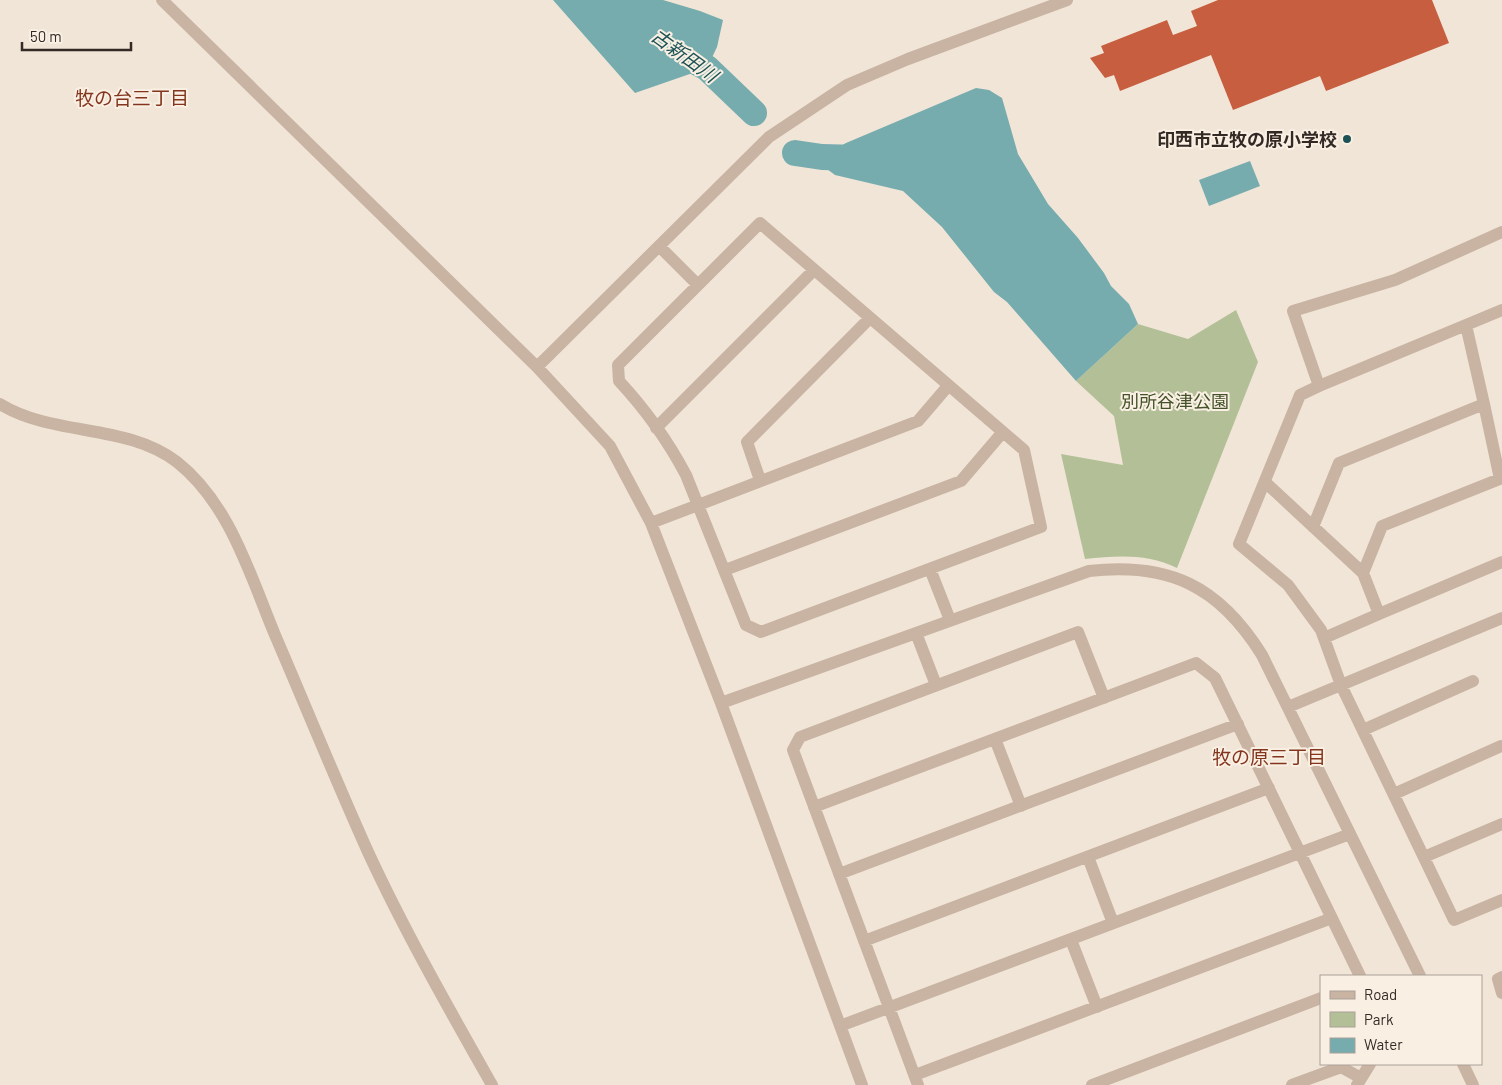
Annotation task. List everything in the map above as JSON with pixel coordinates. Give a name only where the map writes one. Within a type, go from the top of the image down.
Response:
[{"type":"street","points":[[162,0],[537,367],[610,446],[651,522],[721,703],[862,1085]]},
{"type":"street","points":[[537,367],[769,137],[848,85],[1043,4],[1067,0]]},
{"type":"street","points":[[760,222],[1002,433],[1024,450],[1041,527],[761,632],[746,625],[699,504],[676,456],[641,406],[619,381],[618,365],[698,285],[760,222]]},
{"type":"street","points":[[1318,386],[1293,311],[1395,280],[1502,232]]},
{"type":"street","points":[[659,246],[698,285]]},
{"type":"street","points":[[656,428],[814,270]]},
{"type":"street","points":[[1502,310],[1300,395],[1239,544],[1288,585],[1322,630],[1341,685],[1454,920],[1502,900]]},
{"type":"street","points":[[760,480],[747,442],[870,318]]},
{"type":"street","points":[[1363,573],[1382,526],[1501,479],[1466,325]]},
{"type":"street","points":[[651,522],[918,421],[948,386]]},
{"type":"street","points":[[0,404],[34,418],[134,441],[174,460],[207,491],[236,542],[369,854],[444,1001],[492,1085]]},
{"type":"street","points":[[1313,527],[1339,463],[1484,404]]},
{"type":"street","points":[[725,570],[961,481],[1002,433]]},
{"type":"street","points":[[1264,482],[1363,573],[1379,614]]},
{"type":"street","points":[[1324,638],[1502,562]]},
{"type":"street","points":[[721,703],[1089,571],[1116,568],[1144,569],[1171,576],[1207,594],[1235,617],[1262,655],[1420,975]]},
{"type":"street","points":[[930,569],[950,620]]},
{"type":"street","points":[[1288,707],[1502,618]]},
{"type":"street","points":[[1104,698],[1078,632],[800,737],[793,750],[916,1080],[1097,1007],[1332,918]]},
{"type":"street","points":[[916,633],[936,685]]},
{"type":"street","points":[[814,807],[1196,664],[1215,678],[1360,975]]},
{"type":"street","points":[[1363,730],[1473,681]]},
{"type":"street","points":[[839,874],[1238,724]]},
{"type":"street","points":[[995,739],[1021,806]]},
{"type":"street","points":[[1394,794],[1501,746]]},
{"type":"street","points":[[864,941],[1269,788]]},
{"type":"street","points":[[1424,857],[1502,824]]},
{"type":"street","points":[[840,1026],[1350,834]]},
{"type":"street","points":[[1088,857],[1113,923]]},
{"type":"street","points":[[1071,940],[1097,1007]]},
{"type":"street","points":[[1502,977],[1498,979],[1502,993]]},
{"type":"street","points":[[1092,1085],[1123,1080],[1320,998]]},
{"type":"street","points":[[1292,1085],[1341,1067],[1359,1082],[1369,1065]]},
{"type":"street","points":[[1463,1065],[1473,1085]]},
{"type":"green space","name":"別所谷津公園","points":[[1236,310],[1258,362],[1177,568],[1166,563],[1143,558],[1085,559],[1061,454],[1123,465],[1114,416],[1076,381],[1138,324],[1188,339]]},
{"type":"water","points":[[553,0],[663,0],[723,20],[717,47],[707,68],[635,93]]},
{"type":"water","points":[[976,88],[989,90],[1002,98],[1018,154],[1048,204],[1078,238],[1104,273],[1111,286],[1129,304],[1138,324],[1076,381],[1007,302],[994,292],[942,227],[903,191],[835,175],[823,166],[822,157],[846,143]]},
{"type":"water","points":[[1250,161],[1260,186],[1209,206],[1199,180]]},
{"type":"building","points":[[1218,0],[1432,0],[1449,43],[1326,91],[1320,76],[1233,110],[1211,55],[1120,91],[1114,75],[1105,78],[1090,58],[1104,53],[1101,46],[1167,20],[1173,35],[1197,26],[1191,11]]},
{"type":"waterway","name":"古新田川","points":[[676,51],[707,68],[754,113]]},
{"type":"waterway","name":"古新田川","points":[[795,153],[822,157],[859,158]]},
{"type":"place","name":"印西市立牧の原小学校","points":[[1347,139]]},
{"type":"district","name":"牧の台三丁目","points":[[132,97]]},
{"type":"district","name":"牧の原三丁目","points":[[1269,756]]}]
